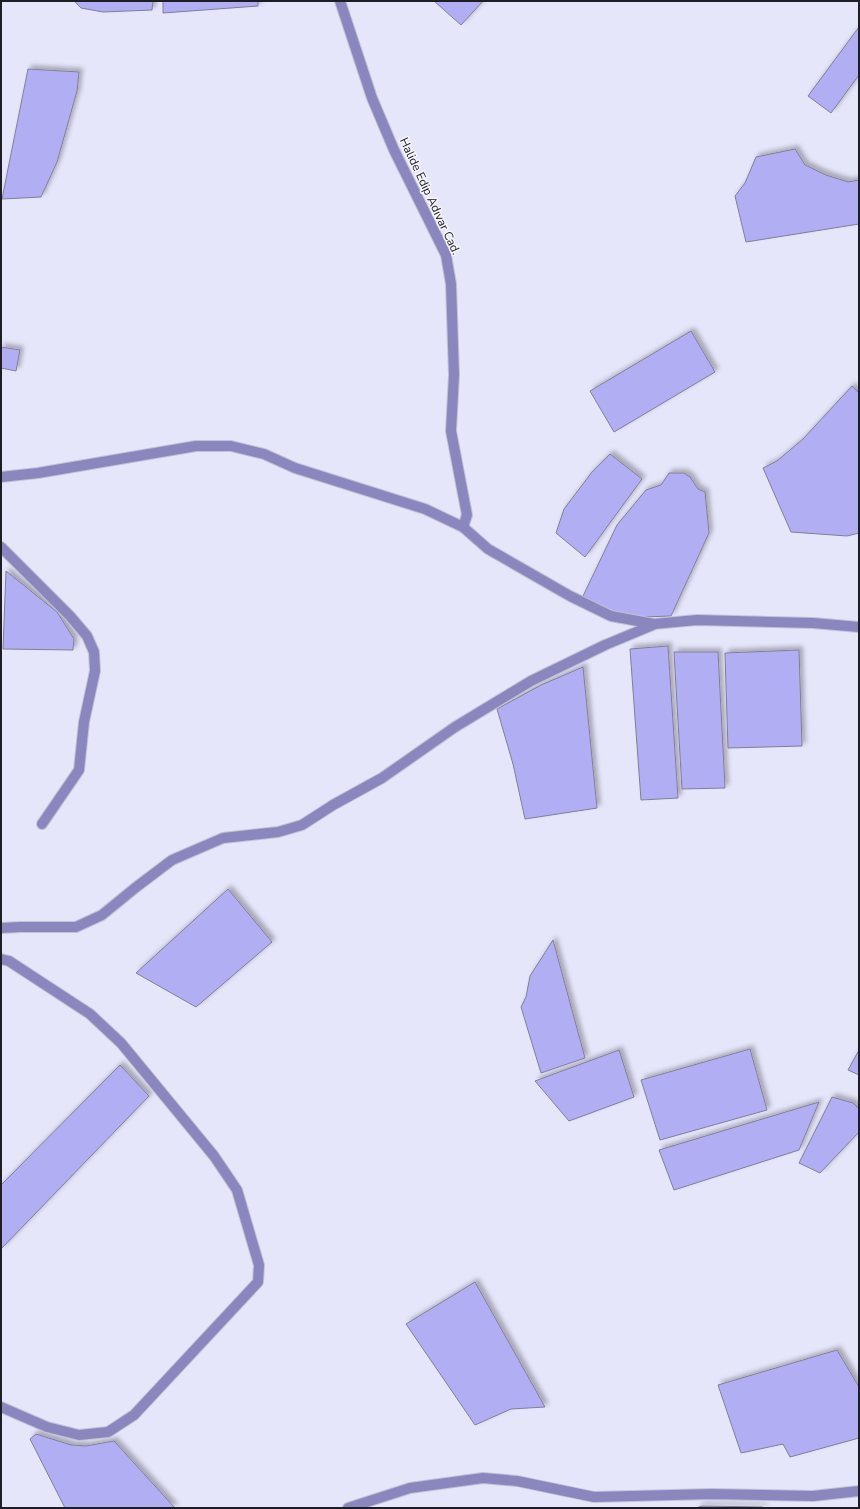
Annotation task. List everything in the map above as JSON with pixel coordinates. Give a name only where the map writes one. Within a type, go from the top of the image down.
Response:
[{"type":"street","name":"Halide Edip Adıvar Cad.","points":[[340,1],[372,98],[394,150],[446,255],[451,284],[454,375],[451,431],[467,515],[463,528]]},
{"type":"street","points":[[1,477],[46,472],[196,446],[231,446],[264,454],[295,468],[425,509],[463,528],[488,549],[570,596],[611,616],[654,624],[697,620],[813,623],[859,627]]},
{"type":"street","points":[[1,547],[70,616],[87,636],[94,652],[95,671],[84,722],[79,770],[42,824]]},
{"type":"street","points":[[1,928],[76,927],[102,915],[172,860],[223,838],[278,832],[302,825],[333,805],[382,778],[455,727],[532,681],[605,645],[654,624]]},
{"type":"street","points":[[1,959],[9,961],[90,1014],[121,1043],[214,1156],[237,1190],[259,1265],[258,1282],[134,1415],[108,1432],[79,1435],[47,1428],[1,1407]]},
{"type":"street","points":[[348,1508],[410,1488],[483,1478],[517,1481],[594,1497],[711,1494],[813,1496],[859,1490]]},
{"type":"building","points":[[74,1],[153,1],[152,10],[103,12],[81,8]]},
{"type":"building","points":[[163,1],[258,1],[258,6],[163,13]]},
{"type":"building","points":[[434,1],[483,1],[461,25]]},
{"type":"building","points":[[859,27],[859,75],[831,113],[808,96]]},
{"type":"building","points":[[28,69],[79,72],[77,91],[57,162],[41,197],[2,199]]},
{"type":"building","points":[[795,149],[805,165],[826,175],[848,182],[859,180],[859,224],[746,242],[735,196],[745,183],[756,157]]},
{"type":"building","points":[[691,331],[715,372],[614,432],[590,391]]},
{"type":"building","points":[[1,347],[20,350],[16,371],[1,368]]},
{"type":"building","points":[[852,386],[859,393],[859,533],[847,536],[791,532],[763,468],[777,461],[803,439]]},
{"type":"building","points":[[610,454],[642,479],[585,557],[556,533],[564,509],[592,472]]},
{"type":"building","points":[[669,473],[684,473],[690,477],[698,489],[705,492],[709,533],[671,616],[643,617],[612,611],[583,596],[617,525],[646,490],[661,485]]},
{"type":"building","points":[[6,571],[57,612],[74,639],[73,650],[3,649]]},
{"type":"building","points":[[668,646],[678,798],[641,800],[630,649]]},
{"type":"building","points":[[799,650],[802,746],[728,748],[725,653]]},
{"type":"building","points":[[674,652],[718,652],[725,788],[682,789]]},
{"type":"building","points":[[583,667],[597,808],[525,819],[513,764],[497,709],[541,685]]},
{"type":"building","points":[[228,889],[272,942],[196,1007],[136,973]]},
{"type":"building","points":[[553,940],[585,1058],[541,1073],[521,1007],[526,997],[530,976]]},
{"type":"building","points":[[750,1049],[767,1110],[660,1140],[641,1080]]},
{"type":"building","points":[[619,1050],[634,1097],[569,1121],[535,1081]]},
{"type":"building","points":[[859,1050],[859,1075],[848,1070]]},
{"type":"building","points":[[120,1065],[149,1096],[1,1249],[1,1185]]},
{"type":"building","points":[[832,1097],[853,1103],[859,1109],[859,1132],[820,1173],[799,1163]]},
{"type":"building","points":[[819,1102],[799,1150],[674,1190],[659,1150]]},
{"type":"building","points":[[475,1282],[545,1407],[511,1409],[475,1425],[406,1324]]},
{"type":"building","points":[[837,1350],[859,1387],[859,1438],[790,1457],[783,1444],[741,1453],[718,1385]]},
{"type":"building","points":[[36,1434],[71,1445],[86,1446],[114,1441],[175,1508],[65,1508],[30,1439]]},
{"type":"building","points":[[702,1506],[762,1507],[765,1508],[696,1508]]}]
